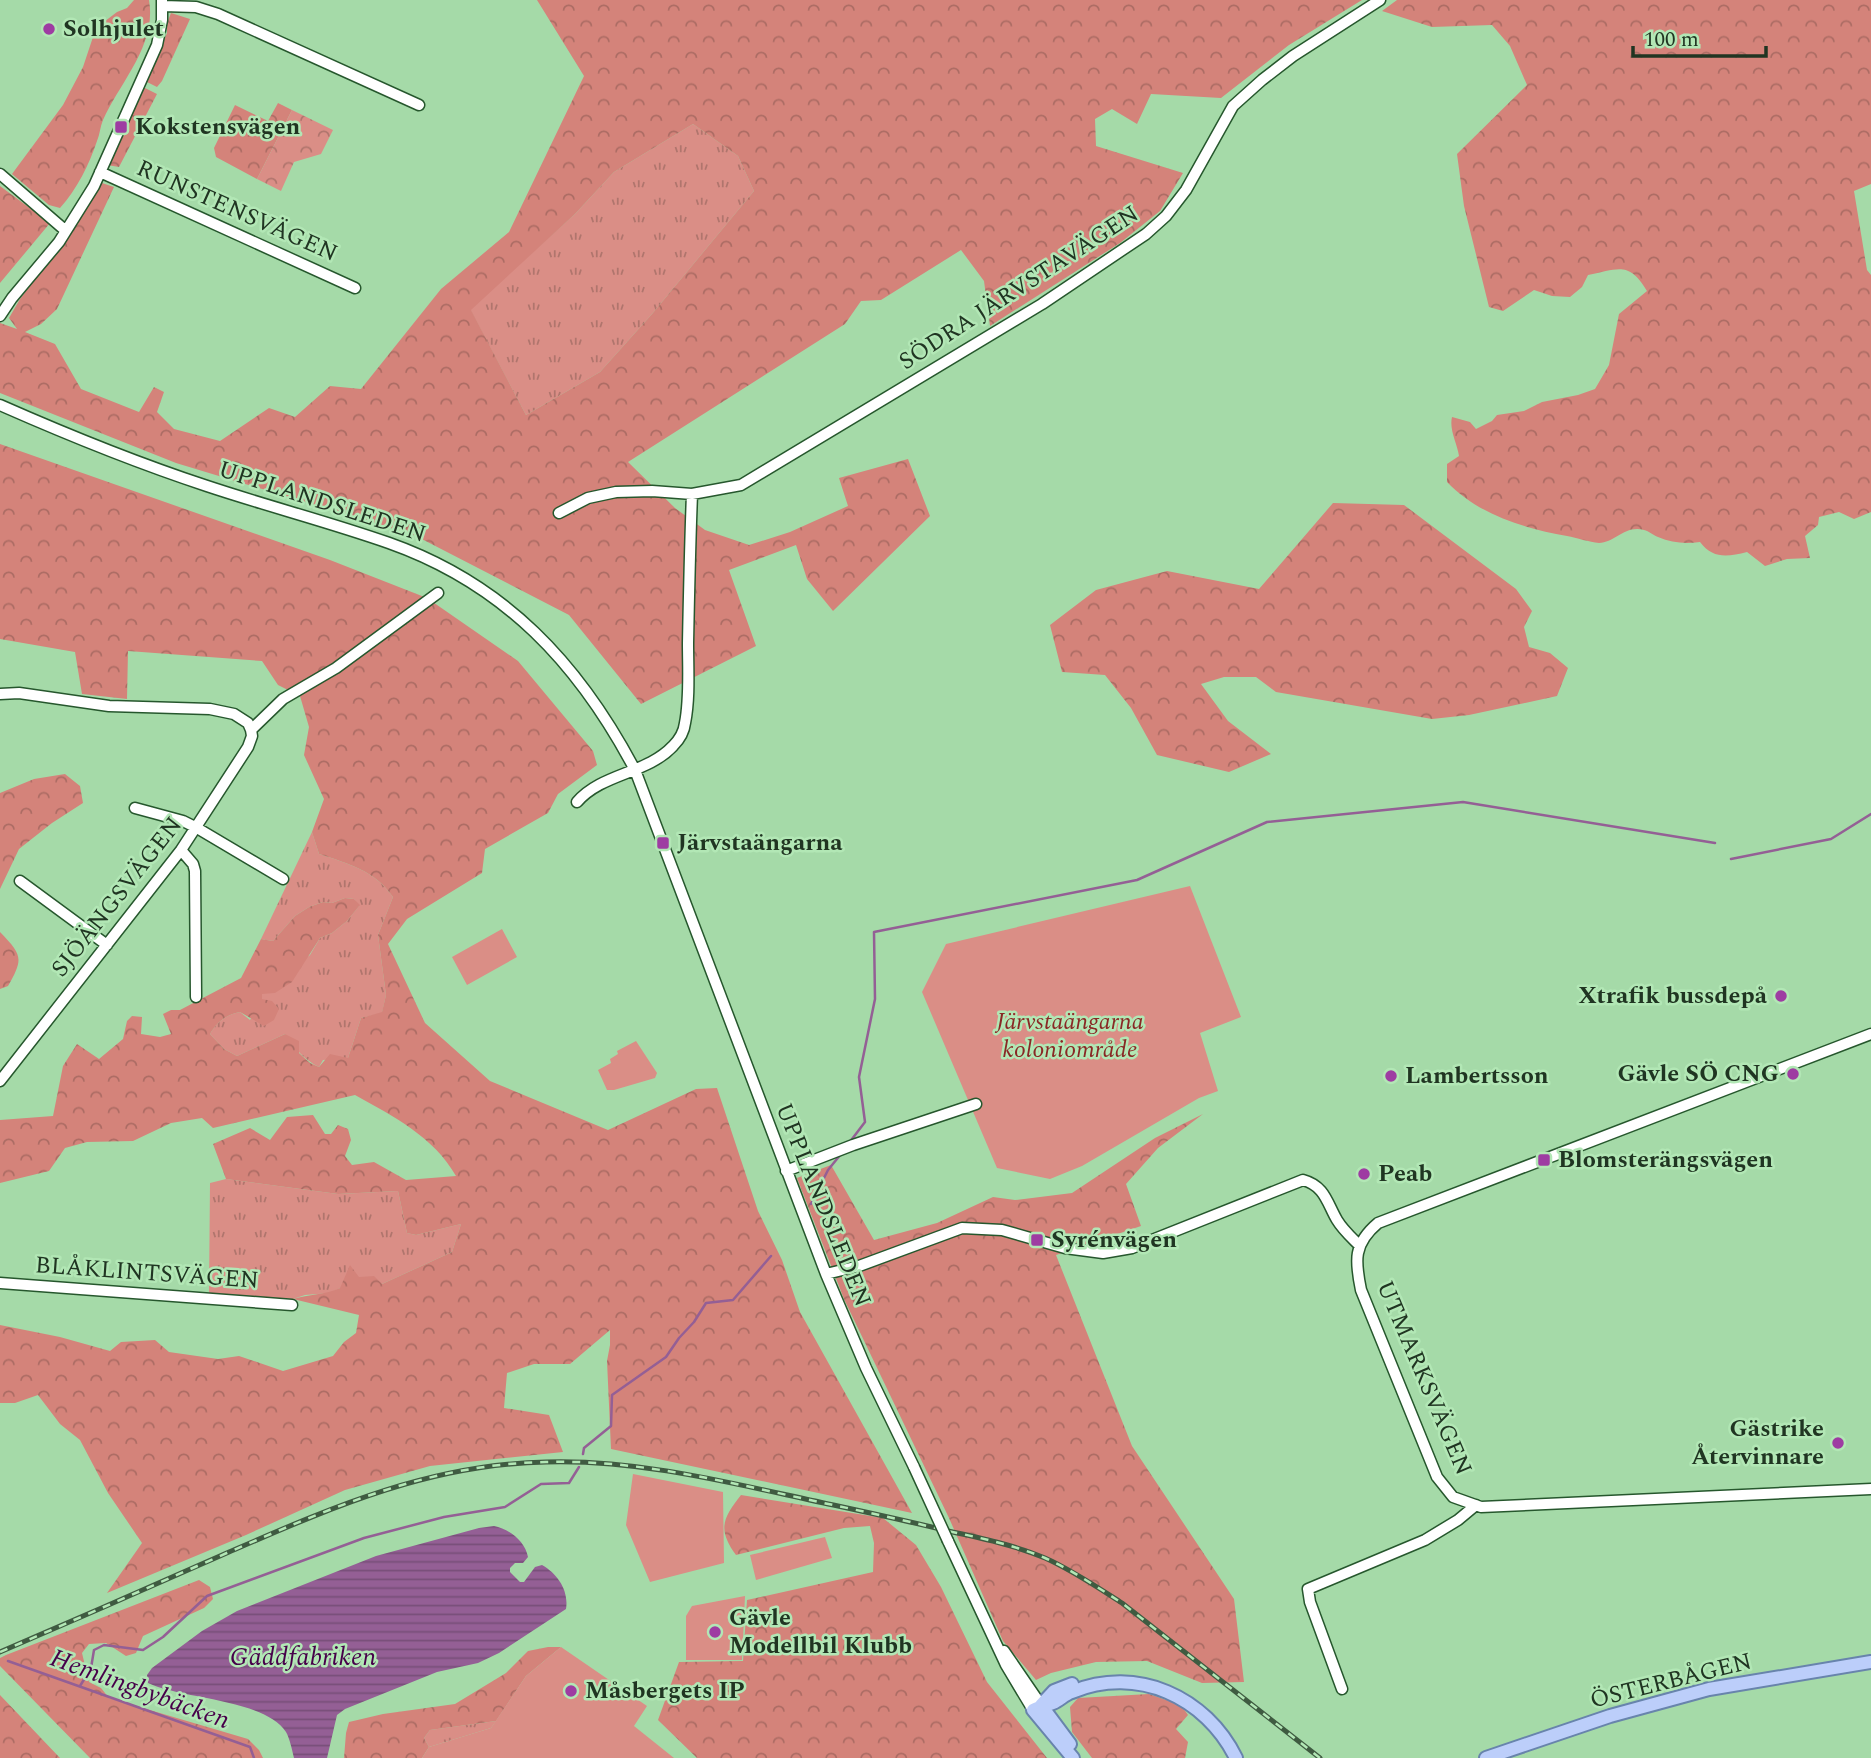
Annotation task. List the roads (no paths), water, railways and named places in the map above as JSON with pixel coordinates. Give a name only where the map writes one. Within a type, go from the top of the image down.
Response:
[{"type":"main road","points":[[1864,1663],[1871,1650]]},
{"type":"main road","name":"ÖSTERBÅGEN","points":[[1486,1758],[1610,1716],[1709,1689],[1864,1663]]},
{"type":"main road","points":[[1037,1708],[1054,1691],[1095,1678],[1124,1676],[1155,1681],[1183,1691],[1210,1710],[1232,1736],[1245,1758]]},
{"type":"main road","points":[[1037,1708],[1070,1692],[1097,1685],[1124,1683],[1153,1687],[1193,1705],[1216,1726],[1236,1758]]},
{"type":"main road","points":[[1037,1708],[1073,1758]]},
{"type":"main road","points":[[1037,1708],[1081,1758]]},
{"type":"street","name":"SÖDRA JÄRVSTAVÄGEN","points":[[559,513],[588,498],[616,492],[692,494],[731,488],[752,479],[1042,304],[1128,247],[1166,216],[1186,191],[1233,106],[1293,56],[1380,0]]},
{"type":"street","points":[[0,316],[88,199],[158,45],[162,3],[218,14],[419,105]]},
{"type":"street","name":"RUNSTENSVÄGEN","points":[[100,172],[355,288]]},
{"type":"street","points":[[0,174],[66,231]]},
{"type":"street","name":"UPPLANDSLEDEN","points":[[0,405],[62,432],[205,486],[389,543],[455,573],[501,603],[553,649],[599,707],[635,770],[786,1171],[866,1368],[998,1644],[1013,1661],[1037,1708]]},
{"type":"street","points":[[577,802],[601,784],[635,770],[670,750],[679,739],[685,723],[692,494]]},
{"type":"street","points":[[0,694],[19,693],[109,706],[210,709],[234,714],[248,723],[251,730],[283,699],[336,668],[438,593]]},
{"type":"street","name":"SJÖÄNGSVÄGEN","points":[[0,1081],[197,828],[248,747],[251,730]]},
{"type":"street","points":[[135,808],[183,821],[283,879]]},
{"type":"street","points":[[181,850],[193,864],[195,871],[195,997]]},
{"type":"street","points":[[20,881],[107,944]]},
{"type":"street","points":[[826,1274],[859,1266],[962,1228],[1002,1230],[1065,1248],[1103,1253],[1132,1248],[1303,1180],[1313,1182],[1326,1196],[1343,1229],[1360,1245],[1371,1229],[1391,1218],[1871,1034]]},
{"type":"street","points":[[786,1171],[853,1145],[976,1104]]},
{"type":"street","name":"UTMARKSVÄGEN","points":[[1360,1245],[1356,1268],[1361,1290],[1437,1477],[1453,1497],[1481,1507],[1871,1489]]},
{"type":"street","name":"BLÅKLINTSVÄGEN","points":[[0,1283],[292,1306]]},
{"type":"street","points":[[1342,1689],[1310,1602],[1308,1589],[1425,1540],[1458,1520],[1476,1505]]},
{"type":"water","name":"Gäddfabriken","points":[[494,1526],[516,1537],[526,1551],[528,1557],[523,1563],[515,1563],[510,1572],[520,1582],[524,1582],[535,1567],[542,1565],[557,1578],[564,1590],[566,1609],[499,1653],[478,1663],[437,1672],[345,1709],[337,1715],[327,1758],[294,1758],[286,1732],[275,1721],[260,1713],[242,1706],[148,1683],[147,1675],[152,1668],[202,1631],[237,1611],[376,1556]]},
{"type":"waterway","points":[[849,1143],[865,1122],[859,1077],[875,999],[874,932],[1137,880],[1267,822],[1463,802],[1715,843]]},
{"type":"waterway","points":[[1731,859],[1831,839],[1871,814]]},
{"type":"waterway","points":[[811,1204],[828,1170],[841,1154]]},
{"type":"waterway","points":[[583,1454],[584,1448],[611,1426],[612,1395],[666,1357],[706,1303],[733,1300],[771,1256]]},
{"type":"waterway","points":[[80,1686],[91,1668],[94,1650],[104,1645],[143,1650],[163,1637],[207,1596],[364,1538],[444,1517],[505,1507],[541,1484],[569,1483],[579,1467]]},
{"type":"waterway","name":"Hemlingbybäcken","points":[[8,1661],[250,1747],[254,1758]]},
{"type":"railway","points":[[0,1652],[268,1535],[383,1491],[422,1479],[503,1465],[583,1462],[656,1469],[729,1482],[997,1542],[1045,1558],[1075,1573],[1122,1603],[1320,1758]]},
{"type":"place","name":"Solhjulet","points":[[49,29]]},
{"type":"place","name":"Kokstensvägen","points":[[121,127]]},
{"type":"place","name":"Järvstaängarna","points":[[663,843]]},
{"type":"place","name":"Xtrafik bussdepå","points":[[1781,996]]},
{"type":"place","name":"Gävle SÖ CNG","points":[[1793,1074]]},
{"type":"place","name":"Lambertsson","points":[[1391,1076]]},
{"type":"place","name":"Blomsterängsvägen","points":[[1544,1160]]},
{"type":"place","name":"Peab","points":[[1364,1174]]},
{"type":"place","name":"Syrénvägen","points":[[1037,1240]]},
{"type":"place","name":"Gästrike Återvinnare","points":[[1838,1443]]},
{"type":"place","name":"Gävle Modellbil Klubb","points":[[715,1632]]},
{"type":"place","name":"Måsbergets IP","points":[[571,1691]]},
{"type":"park label","name":"Järvstaängarna koloniområde","points":[[1070,1036]]}]
